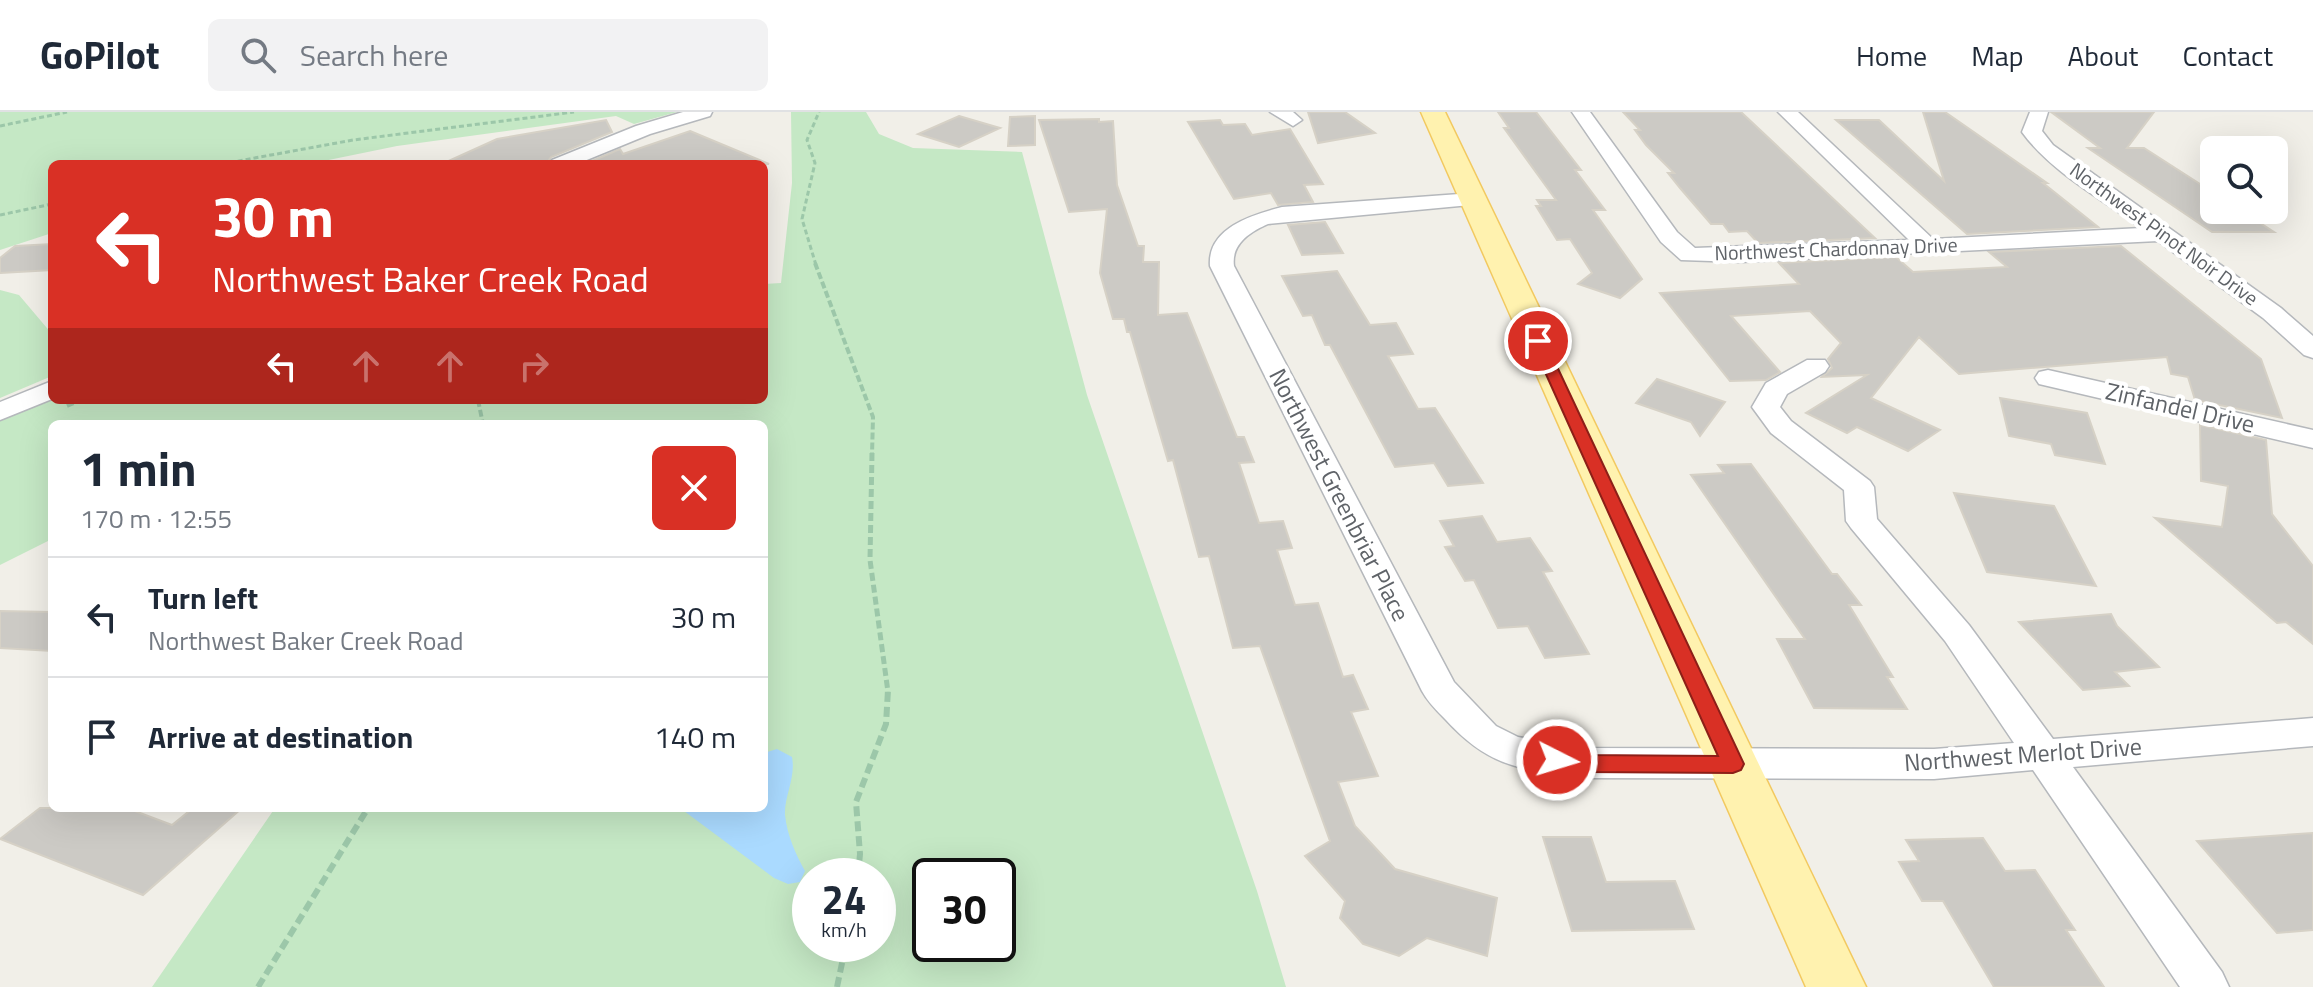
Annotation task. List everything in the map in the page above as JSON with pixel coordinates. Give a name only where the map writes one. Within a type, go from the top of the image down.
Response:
[{"type":"main road","points":[[1433,112],[1836,987]]},
{"type":"street","points":[[578,160],[643,130],[703,112]]},
{"type":"street","name":"Northwest Chardonnay Drive","points":[[1581,112],[1669,237],[1689,255],[2163,234]]},
{"type":"street","points":[[1787,112],[1928,246]]},
{"type":"street","name":"Northwest Pinot Noir Drive","points":[[2033,113],[2032,132],[2046,149],[2272,313],[2313,350]]},
{"type":"street","name":"Northwest Greenbriar Place","points":[[1473,199],[1282,214],[1261,219],[1247,225],[1226,244],[1221,255],[1222,266],[1440,691],[1461,716],[1483,736],[1531,756],[1582,763],[1733,764]]},
{"type":"street","points":[[1816,366],[1776,389],[1766,407],[1781,427],[1859,487],[1862,521],[1957,633],[2206,987]]},
{"type":"street","name":"Zinfandel Drive","points":[[2048,378],[2313,439]]},
{"type":"street","points":[[0,412],[48,391]]},
{"type":"street","name":"Northwest Merlot Drive","points":[[1733,764],[1934,764],[2313,732]]},
{"type":"path","points":[[0,126],[67,112]]},
{"type":"path","points":[[244,160],[353,140],[574,112]]},
{"type":"path","points":[[819,112],[807,140],[815,163],[802,219],[805,237],[864,386],[873,417],[870,560],[888,690],[886,724],[856,802],[860,858]]},
{"type":"path","points":[[0,215],[48,205]]},
{"type":"path","points":[[258,987],[366,812]]},
{"type":"path","points":[[837,987],[842,962]]},
{"type":"green space","points":[[0,112],[677,112],[634,124],[616,116],[397,146],[329,160],[48,160],[48,234],[0,250]]},
{"type":"green space","points":[[791,112],[866,112],[879,134],[913,148],[1022,152],[1087,395],[1257,891],[1286,987],[152,987],[272,812],[768,812],[768,420],[48,420],[48,541],[0,565],[0,420],[48,400],[48,404],[768,404],[768,284],[781,283],[792,183]]},
{"type":"green space","points":[[0,290],[19,295],[48,329],[48,378],[0,398]]},
{"type":"water","points":[[777,749],[792,757],[785,815],[799,858],[792,858],[792,883],[774,878],[685,812],[768,812],[768,752]]},
{"type":"building","points":[[1308,112],[1345,112],[1375,133],[1318,143]]},
{"type":"building","points":[[1498,112],[1536,112],[1581,170],[1575,170],[1605,210],[1593,210],[1642,279],[1620,298],[1578,284],[1592,273],[1570,239],[1557,240],[1536,206],[1541,206],[1537,200],[1556,200],[1504,128],[1509,128]]},
{"type":"building","points":[[1623,112],[1741,112],[1875,238],[1758,243],[1747,231],[1729,232],[1723,224],[1711,224],[1668,173],[1674,173],[1646,145],[1635,130],[1640,130]]},
{"type":"building","points":[[1923,112],[1945,112],[2047,183],[2043,183],[2098,227],[1967,234],[1836,120],[1879,120],[1944,181]]},
{"type":"building","points":[[2051,112],[2154,112],[2127,148],[2144,148],[2200,184],[2200,224],[2088,148],[2100,148]]},
{"type":"building","points":[[959,116],[1000,128],[959,147],[918,134]]},
{"type":"building","points":[[1035,116],[1035,145],[1008,146],[1010,117]]},
{"type":"building","points":[[1099,119],[1099,122],[1113,121],[1117,185],[1138,246],[1144,246],[1143,262],[1159,262],[1158,315],[1187,313],[1237,437],[1244,437],[1254,462],[1239,463],[1259,523],[1283,521],[1292,548],[1277,550],[1295,605],[1318,603],[1343,677],[1353,675],[1368,709],[1351,712],[1378,776],[1338,782],[1355,826],[1395,869],[1497,898],[1487,956],[1427,938],[1399,956],[1363,944],[1340,918],[1345,901],[1305,856],[1330,841],[1260,646],[1233,648],[1209,556],[1199,557],[1173,460],[1168,461],[1130,332],[1127,332],[1124,319],[1113,319],[1100,273],[1107,209],[1069,212],[1039,120]]},
{"type":"building","points":[[606,120],[612,132],[549,160],[451,160],[497,139]]},
{"type":"building","points":[[1220,120],[1223,125],[1245,124],[1252,135],[1290,129],[1323,184],[1304,185],[1313,202],[1278,205],[1271,193],[1234,199],[1188,122]]},
{"type":"building","points":[[690,131],[759,160],[594,160],[620,149],[623,154]]},
{"type":"building","points":[[1325,222],[1343,253],[1302,255],[1288,225]]},
{"type":"building","points":[[2200,224],[2262,224],[2274,232],[2212,232]]},
{"type":"building","points":[[48,244],[48,270],[0,273],[0,258],[15,246]]},
{"type":"building","points":[[2121,246],[2261,359],[2282,418],[2195,400],[2188,377],[2171,374],[2167,357],[1959,374],[1919,337],[1871,398],[1940,430],[1908,451],[1857,427],[1847,433],[1806,413],[1867,375],[1822,377],[1832,368],[1828,359],[1841,343],[1810,311],[1731,316],[1780,372],[1766,380],[1730,381],[1660,293],[1799,284],[1779,263],[1896,257],[1913,272],[2007,267],[1989,252]]},
{"type":"building","points":[[1337,271],[1370,325],[1396,323],[1413,354],[1388,356],[1418,409],[1435,408],[1483,483],[1448,486],[1434,463],[1395,467],[1330,345],[1325,345],[1312,315],[1303,316],[1282,276]]},
{"type":"building","points":[[1657,379],[1725,402],[1700,436],[1691,422],[1636,403]]},
{"type":"building","points":[[2000,398],[2087,413],[2105,464],[2055,455],[2051,444],[2009,436]]},
{"type":"building","points":[[2200,425],[2266,440],[2272,514],[2313,566],[2313,644],[2286,622],[2277,623],[2155,518],[2222,527],[2228,486],[2201,481]]},
{"type":"building","points":[[1751,464],[1832,574],[1837,574],[1861,605],[1849,605],[1893,677],[1887,677],[1907,709],[1814,708],[1777,639],[1805,639],[1691,475],[1724,473],[1718,465]]},
{"type":"building","points":[[1954,493],[2054,506],[2096,586],[1987,572]]},
{"type":"building","points":[[1482,516],[1497,542],[1530,538],[1552,571],[1543,572],[1589,654],[1545,658],[1528,626],[1498,628],[1474,580],[1465,581],[1445,547],[1454,546],[1440,521]]},
{"type":"building","points":[[0,611],[48,612],[48,651],[0,648]]},
{"type":"building","points":[[2111,614],[2117,626],[2159,667],[2115,672],[2129,686],[2083,690],[2019,622]]},
{"type":"building","points":[[40,808],[48,808],[48,812],[138,812],[172,825],[188,812],[237,812],[143,895],[0,839]]},
{"type":"building","points":[[2313,833],[2313,930],[2277,933],[2197,841]]},
{"type":"building","points":[[1543,837],[1591,837],[1606,882],[1675,881],[1694,929],[1572,931]]},
{"type":"building","points":[[1983,838],[2005,871],[2035,870],[2075,930],[2066,930],[2104,987],[1994,987],[1943,901],[1922,901],[1899,862],[1919,861],[1906,840]]},
{"type":"route","points":[[1538,341],[1733,764],[1582,763],[1557,760]]}]
